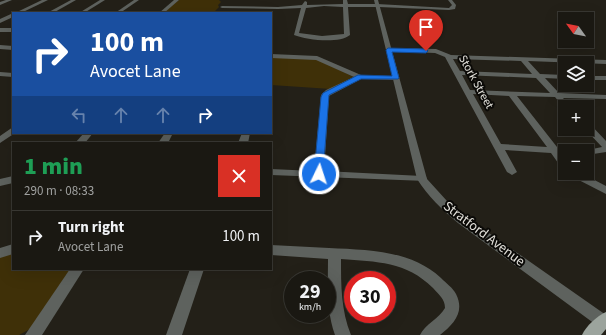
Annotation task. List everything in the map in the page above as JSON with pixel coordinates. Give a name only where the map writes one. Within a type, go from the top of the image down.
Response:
[{"type":"main road","points":[[590,335],[605,321]]},
{"type":"street","points":[[0,4],[10,0]]},
{"type":"street","points":[[19,12],[46,0]]},
{"type":"street","points":[[51,12],[74,0]]},
{"type":"street","points":[[83,12],[103,0]]},
{"type":"street","points":[[119,12],[137,0]]},
{"type":"street","points":[[162,12],[177,0]]},
{"type":"street","points":[[260,10],[266,0]]},
{"type":"street","points":[[305,0],[296,34],[307,37],[342,38],[347,34],[345,2]]},
{"type":"street","points":[[221,6],[260,10],[345,2],[449,9],[453,8],[454,5],[450,0]]},
{"type":"street","name":"Stratford Avenue","points":[[377,4],[422,179],[443,204],[462,220],[605,321]]},
{"type":"street","points":[[0,21],[12,15]]},
{"type":"street","points":[[0,30],[12,30]]},
{"type":"street","points":[[0,47],[12,48]]},
{"type":"street","name":"Stork Street","points":[[388,50],[436,52],[445,54],[449,57],[512,172]]},
{"type":"street","points":[[272,56],[317,58],[360,77],[396,78]]},
{"type":"street","points":[[449,57],[606,62]]},
{"type":"street","points":[[523,60],[562,100]]},
{"type":"street","points":[[458,73],[558,77]]},
{"type":"street","points":[[0,74],[12,75]]},
{"type":"street","points":[[319,174],[325,95],[360,77]]},
{"type":"street","points":[[594,78],[606,78]]},
{"type":"street","points":[[468,92],[605,98]]},
{"type":"street","points":[[512,94],[558,156]]},
{"type":"street","points":[[0,140],[12,131]]},
{"type":"street","points":[[81,142],[88,134]]},
{"type":"street","points":[[594,134],[606,147],[601,151],[594,152]]},
{"type":"street","points":[[498,147],[558,150]]},
{"type":"street","points":[[272,172],[422,179]]},
{"type":"street","points":[[0,183],[12,179]]},
{"type":"street","points":[[587,180],[606,190]]},
{"type":"street","points":[[0,254],[12,249]]},
{"type":"street","points":[[272,250],[394,259],[422,271],[445,290],[450,297],[452,305],[451,314],[446,321],[428,335]]},
{"type":"street","points":[[335,254],[335,305],[337,323],[342,335]]},
{"type":"street","points":[[32,334],[76,270]]},
{"type":"street","points":[[174,335],[197,270]]},
{"type":"shaded area","points":[[179,0],[219,0],[221,2],[218,5],[219,7],[214,12],[164,12]]},
{"type":"shaded area","points":[[272,57],[316,59],[354,77],[331,89],[272,85]]},
{"type":"shaded area","points":[[12,252],[12,270],[70,270],[30,329],[19,335],[0,335],[0,256]]},
{"type":"route","points":[[319,174],[325,95],[360,77],[396,78],[388,50],[426,51]]}]
